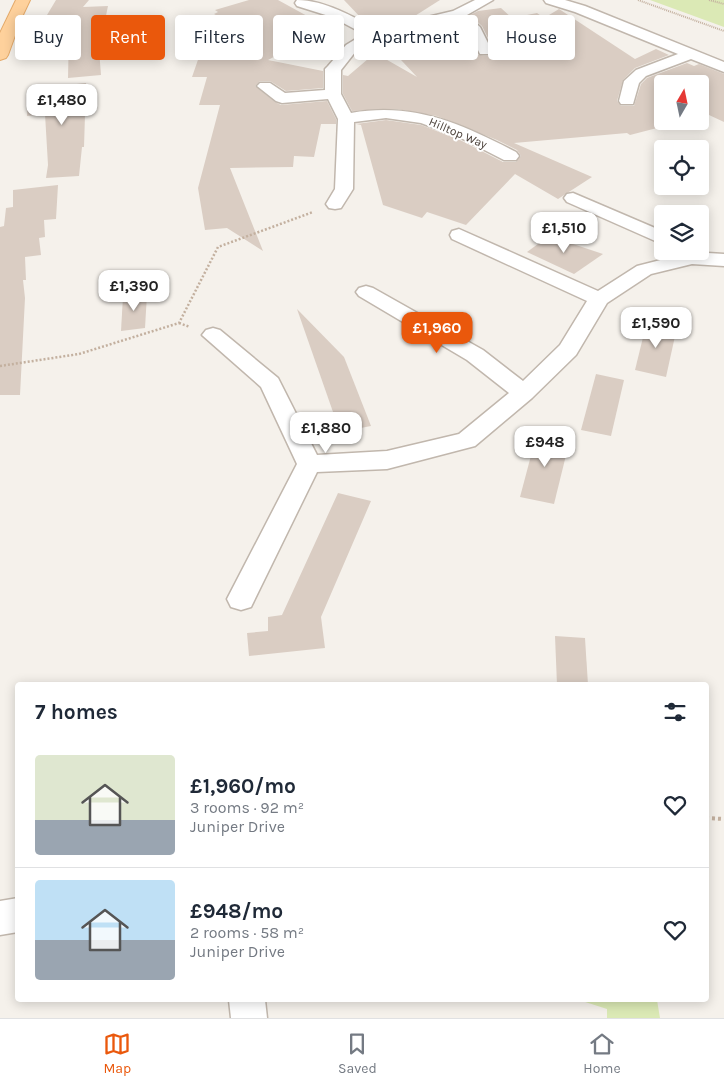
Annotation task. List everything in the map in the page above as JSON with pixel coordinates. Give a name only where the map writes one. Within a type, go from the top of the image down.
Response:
[{"type":"main road","points":[[0,55],[13,18],[23,0]]},
{"type":"street","points":[[454,15],[486,0]]},
{"type":"street","points":[[551,0],[580,9],[724,66]]},
{"type":"street","points":[[302,2],[337,14],[354,23]]},
{"type":"street","points":[[458,14],[475,30],[485,51]]},
{"type":"street","points":[[335,204],[344,189],[346,119],[333,94],[333,69],[354,46]]},
{"type":"street","points":[[627,101],[632,81],[641,73],[691,54]]},
{"type":"street","points":[[265,86],[279,103],[333,94]]},
{"type":"street","name":"Hilltop Way","points":[[346,119],[390,113],[433,120],[510,156]]},
{"type":"street","points":[[572,198],[654,234]]},
{"type":"street","points":[[459,235],[599,299]]},
{"type":"street","points":[[709,258],[724,260]]},
{"type":"street","points":[[309,464],[387,460],[468,440],[524,393],[568,350],[599,299],[644,270],[673,260]]},
{"type":"street","points":[[366,292],[475,355],[524,393]]},
{"type":"street","points":[[213,335],[270,383],[309,464]]},
{"type":"street","points":[[241,599],[309,464]]},
{"type":"street","points":[[0,918],[15,916]]},
{"type":"street","points":[[246,1002],[248,1018]]},
{"type":"path","points":[[638,0],[724,31]]},
{"type":"path","points":[[709,0],[724,4]]},
{"type":"path","points":[[0,366],[79,354],[179,323],[218,248],[335,204]]},
{"type":"path","points":[[709,818],[724,819]]},
{"type":"green space","points":[[650,0],[724,0],[724,27]]},
{"type":"green space","points":[[585,1002],[657,1002],[660,1018],[607,1018],[607,1009]]},
{"type":"building","points":[[56,0],[89,0],[83,7],[108,6],[106,15],[91,15],[91,60],[100,60],[101,75],[68,78],[68,60],[81,60],[81,15],[47,15]]},
{"type":"building","points":[[249,0],[278,0],[305,15],[273,15],[273,57],[268,60],[323,71],[323,88],[286,91],[270,81],[260,81],[255,86],[281,105],[327,101],[336,119],[336,124],[321,124],[314,157],[294,156],[293,167],[230,168],[263,251],[227,228],[205,230],[198,188],[220,105],[199,105],[207,77],[192,77],[198,60],[263,60],[263,15],[216,15],[214,14],[218,12],[215,10]]},
{"type":"building","points":[[344,0],[440,0],[416,15],[358,15]]},
{"type":"building","points":[[501,8],[509,15],[488,15],[488,38],[478,22],[478,15],[470,15],[478,11]]},
{"type":"building","points":[[559,9],[568,15],[549,15]]},
{"type":"building","points":[[575,20],[635,59],[656,49],[669,55],[635,68],[623,80],[617,101],[621,106],[634,106],[641,84],[647,78],[654,75],[654,129],[630,135],[627,133],[514,143],[592,177],[558,199],[515,174],[466,225],[427,212],[422,218],[383,205],[361,125],[356,124],[386,120],[421,125],[460,140],[503,162],[516,162],[521,156],[517,150],[497,140],[437,116],[396,109],[352,111],[343,94],[343,75],[348,76],[367,60],[387,60],[417,77],[401,60],[478,60],[478,55],[488,56],[488,60],[575,60]]},
{"type":"building","points":[[687,63],[694,66],[699,64],[724,74],[724,122],[709,115],[709,75],[655,75]]},
{"type":"building","points":[[86,83],[84,147],[82,147],[79,176],[46,178],[48,165],[45,114],[27,116],[29,89]]},
{"type":"building","points":[[58,185],[56,219],[44,220],[45,237],[39,238],[41,255],[25,257],[26,280],[23,280],[25,298],[20,395],[0,395],[0,227],[4,226],[6,208],[13,207],[13,190]]},
{"type":"building","points":[[549,236],[603,254],[574,274],[527,252]]},
{"type":"building","points":[[147,294],[145,328],[121,331],[123,296]]},
{"type":"building","points":[[297,309],[344,357],[371,426],[340,432]]},
{"type":"building","points":[[647,321],[677,327],[666,377],[635,370]]},
{"type":"building","points":[[596,374],[624,380],[611,436],[581,430]]},
{"type":"building","points":[[537,433],[570,439],[554,504],[520,497]]},
{"type":"building","points":[[338,493],[371,501],[321,617],[325,648],[249,656],[247,633],[268,631],[268,617],[282,615]]},
{"type":"building","points":[[555,636],[585,638],[588,682],[557,682]]}]
